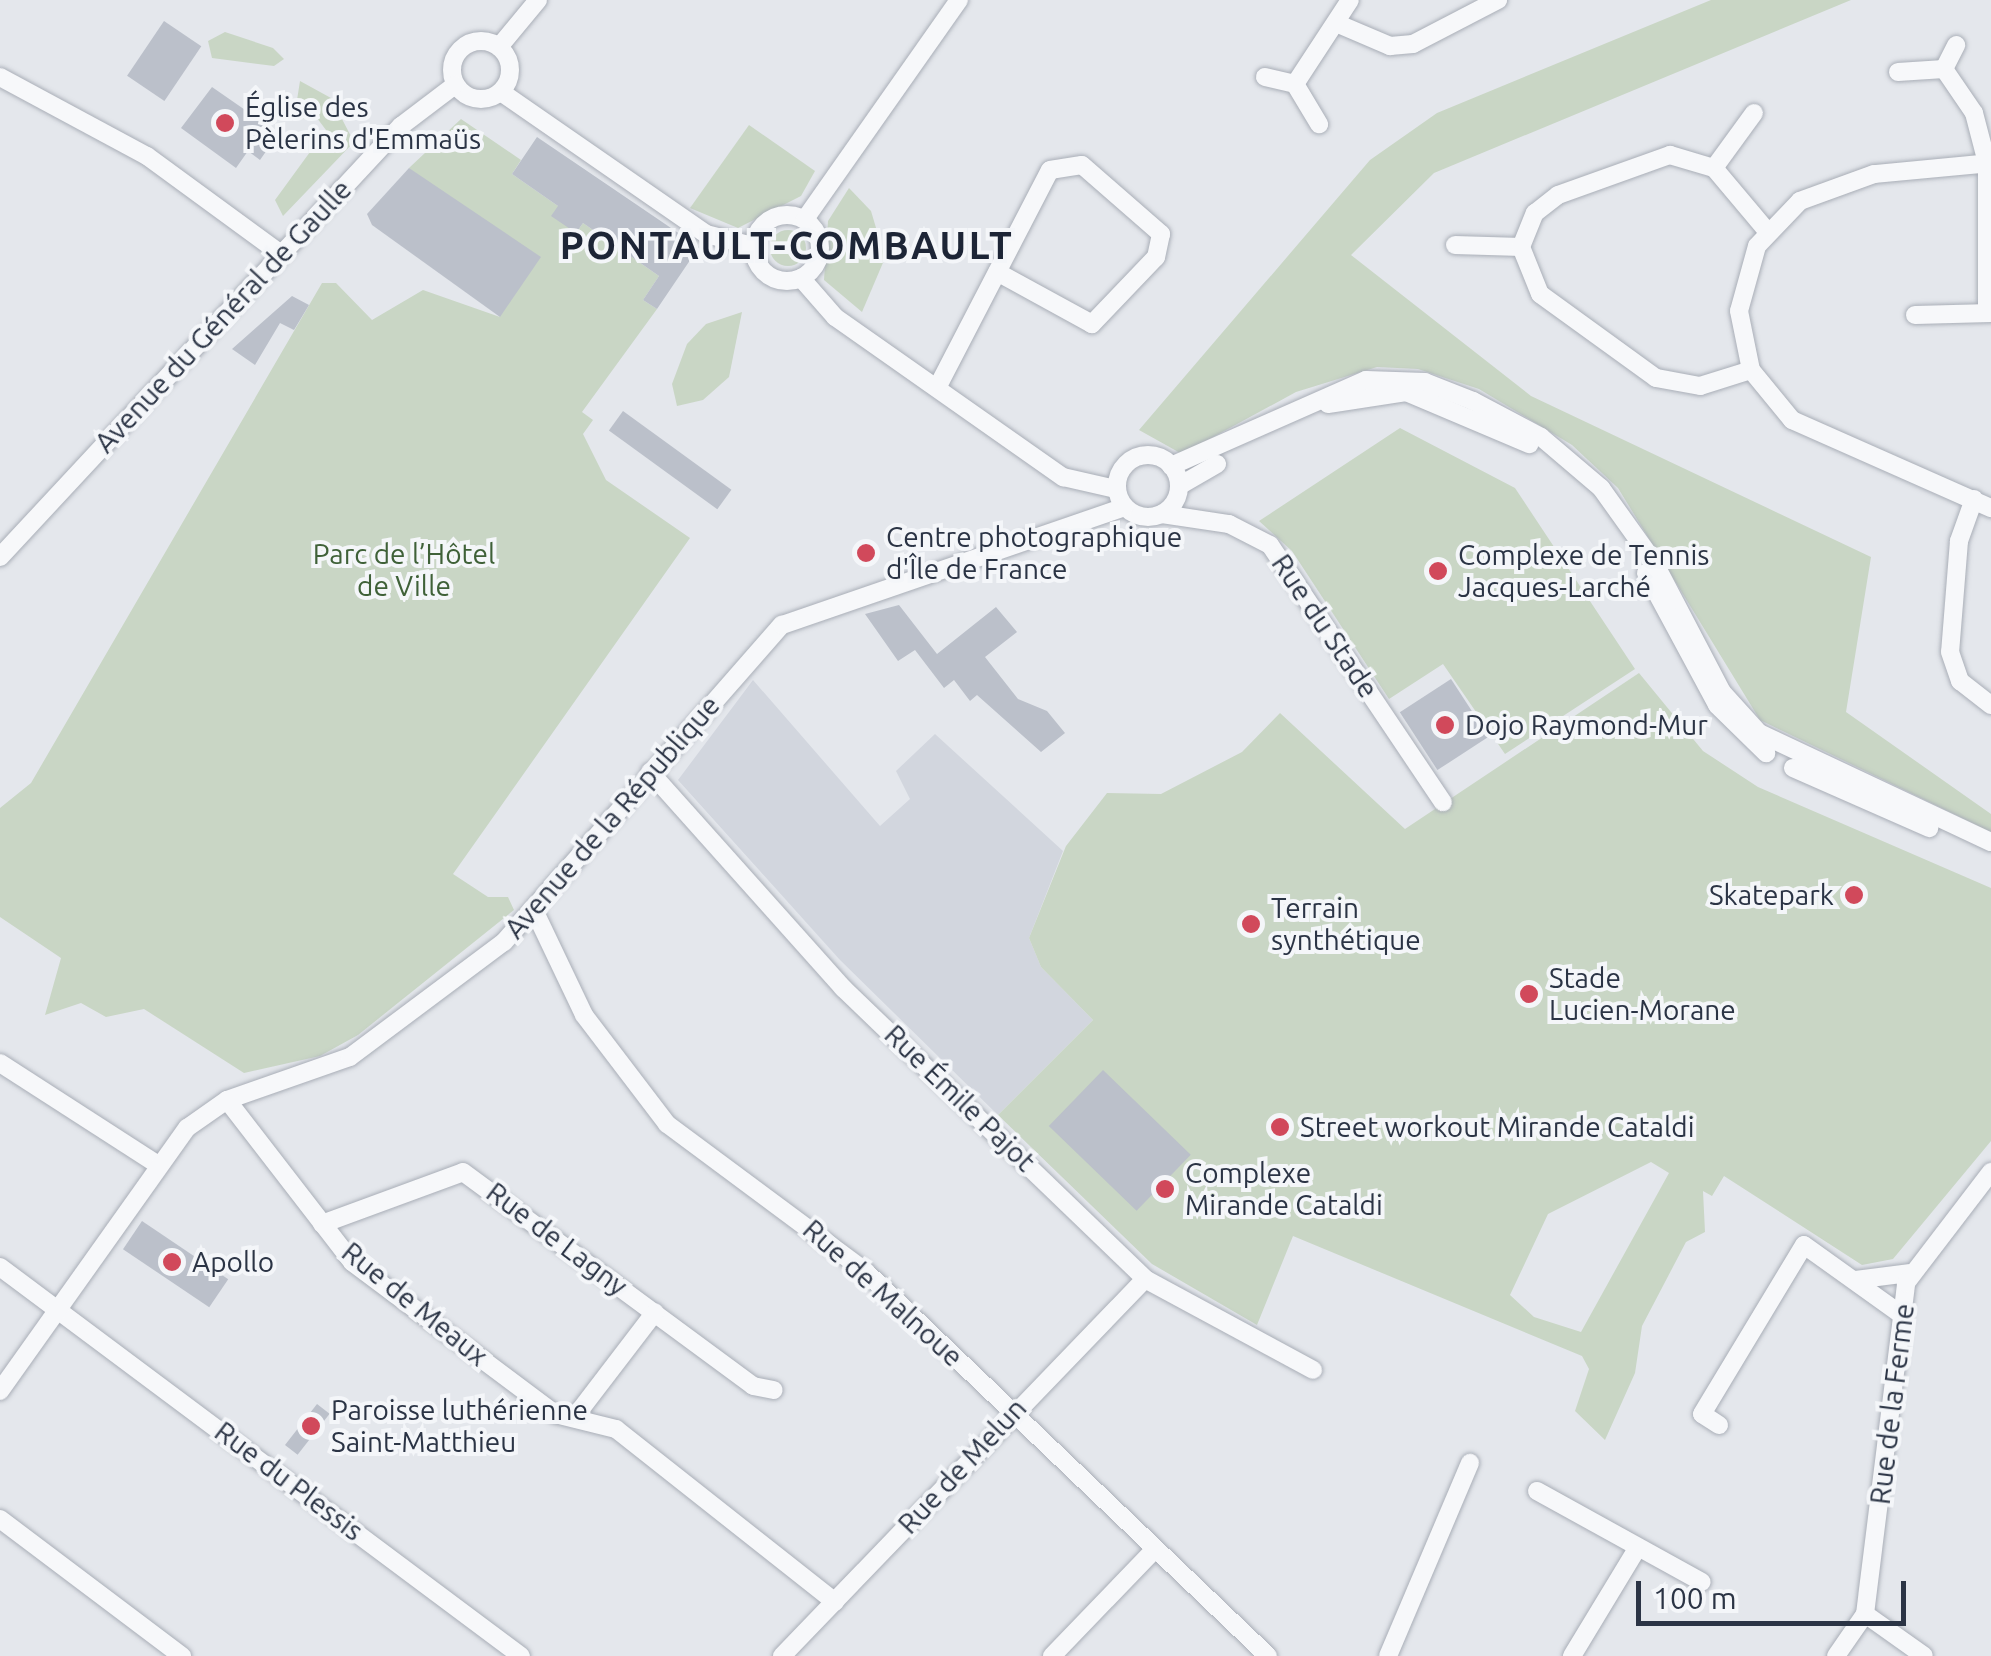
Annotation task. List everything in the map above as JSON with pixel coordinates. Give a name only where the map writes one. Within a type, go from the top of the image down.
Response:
[{"type":"street","points":[[500,47],[538,0]]},
{"type":"street","points":[[805,220],[959,0]]},
{"type":"street","points":[[1295,84],[1350,0]]},
{"type":"street","points":[[1336,23],[1390,46],[1413,44],[1498,0]]},
{"type":"street","points":[[482,41],[500,47],[510,64],[501,92],[476,100],[455,85],[458,51],[482,41]]},
{"type":"street","points":[[1944,69],[1956,46]]},
{"type":"street","points":[[1898,72],[1944,69]]},
{"type":"street","points":[[1915,315],[1954,321],[1989,312],[1989,163],[1974,113],[1944,69]]},
{"type":"street","points":[[0,77],[147,156],[280,254]]},
{"type":"street","points":[[1266,77],[1295,84],[1320,124]]},
{"type":"street","name":"Avenue du Général de Gaulle","points":[[0,557],[400,126],[455,85]]},
{"type":"street","points":[[501,92],[706,234],[753,246]]},
{"type":"street","points":[[1714,168],[1754,113]]},
{"type":"street","points":[[1521,247],[1545,203],[1610,172],[1670,154],[1714,168],[1767,232]]},
{"type":"street","points":[[1989,163],[1844,182],[1800,201],[1767,232],[1740,298],[1752,370],[1806,429],[1991,508]]},
{"type":"street","points":[[938,386],[997,272],[1060,164],[1082,164],[1161,234],[1156,256],[1092,324],[997,272]]},
{"type":"street","points":[[753,246],[772,218],[805,220]]},
{"type":"street","points":[[802,278],[820,255],[805,220]]},
{"type":"street","points":[[1456,245],[1521,247]]},
{"type":"street","points":[[753,246],[765,274],[802,278],[835,317],[1063,477],[1116,488]]},
{"type":"street","points":[[1521,247],[1540,294],[1656,378],[1700,386],[1752,370]]},
{"type":"street","points":[[1116,488],[1133,459],[1171,466],[1366,380],[1425,382],[1473,401],[1541,438],[1601,488],[1654,562],[1722,692],[1759,733],[1991,842]]},
{"type":"street","points":[[1116,488],[1124,507],[1162,514],[1179,486],[1365,393],[1406,392],[1471,413],[1552,460],[1607,512],[1705,687],[1746,738],[1796,770],[1991,855]]},
{"type":"street","points":[[1171,466],[1179,486]]},
{"type":"street","points":[[1974,499],[1959,541],[1950,652],[1960,681],[1991,705]]},
{"type":"street","name":"Avenue de la République","points":[[0,1391],[158,1164],[226,1100],[350,1056],[534,910],[650,772],[789,620],[1124,507]]},
{"type":"street","name":"Rue du Stade","points":[[1162,514],[1230,524],[1270,546],[1443,802]]},
{"type":"street","name":"Rue Émile Pajot","points":[[650,772],[843,988],[1144,1279],[1313,1370]]},
{"type":"street","name":"Rue de Malnoue","points":[[534,910],[584,1015],[667,1124],[825,1237],[1268,1656]]},
{"type":"street","points":[[0,1063],[158,1164]]},
{"type":"street","name":"Rue de Meaux","points":[[226,1100],[352,1262],[555,1414],[616,1429],[835,1602]]},
{"type":"street","name":"Rue de Lagny","points":[[322,1224],[464,1172],[753,1386],[774,1390]]},
{"type":"street","name":"Rue de la Ferme","points":[[1836,1656],[1865,1614],[1910,1273],[1991,1172]]},
{"type":"street","points":[[1719,1425],[1702,1414],[1804,1245],[1903,1316]]},
{"type":"street","name":"Rue du Plessis","points":[[0,1266],[516,1654]]},
{"type":"street","points":[[1854,1280],[1910,1273]]},
{"type":"street","name":"Rue de Melun","points":[[782,1656],[1013,1411],[1144,1279]]},
{"type":"street","points":[[574,1418],[655,1312]]},
{"type":"street","points":[[1388,1656],[1470,1463]]},
{"type":"street","points":[[1537,1491],[1702,1582]]},
{"type":"street","points":[[0,1519],[182,1656]]},
{"type":"street","points":[[1572,1656],[1638,1547]]},
{"type":"street","points":[[1052,1656],[1155,1549]]},
{"type":"street","points":[[1865,1614],[1924,1656]]},
{"type":"shaded area","points":[[753,680],[880,826],[910,799],[896,771],[935,734],[1063,851],[1029,938],[1041,967],[1093,1020],[998,1115],[840,960],[678,780]]},
{"type":"green space","points":[[1711,0],[1851,0],[1434,173],[1351,255],[1531,396],[1871,557],[1846,712],[1991,814],[1991,832],[1760,720],[1618,488],[1572,445],[1479,389],[1418,369],[1377,367],[1296,392],[1182,454],[1139,430],[1370,160],[1437,113]]},
{"type":"green space","points":[[225,32],[273,48],[284,59],[274,66],[212,58],[208,41]]},
{"type":"green space","points":[[300,81],[331,98],[354,142],[283,216],[275,200],[326,130],[317,118],[294,119]]},
{"type":"green space","name":"Parc de l’Hôtel de Ville","points":[[461,119],[521,160],[512,174],[558,206],[576,233],[583,223],[659,276],[643,300],[657,309],[582,412],[593,420],[583,434],[606,480],[690,538],[453,874],[488,897],[508,897],[514,910],[358,1035],[320,1056],[244,1073],[144,1009],[106,1017],[81,1003],[45,1015],[61,958],[0,917],[0,808],[31,783],[322,283],[336,283],[372,320],[423,290],[500,317],[409,168]]},
{"type":"green space","points":[[749,125],[815,171],[801,196],[738,228],[690,208]]},
{"type":"green space","points":[[849,188],[871,211],[885,258],[862,312],[824,280],[828,221]]},
{"type":"green space","points":[[788,230],[801,235],[806,248],[801,261],[788,266],[775,261],[770,248],[775,235]]},
{"type":"green space","points":[[742,312],[729,377],[703,400],[677,406],[672,384],[687,344],[706,324]]},
{"type":"green space","name":"Complexe de Tennis Jacques-Larché","points":[[1400,428],[1515,488],[1635,669],[1505,754],[1443,664],[1389,699],[1292,551],[1259,521]]},
{"type":"green space","name":"Stade Lucien-Morane","points":[[1639,673],[1703,751],[1758,787],[1991,888],[1991,1141],[1893,1259],[1862,1265],[1724,1176],[1712,1196],[1703,1191],[1705,1232],[1686,1242],[1642,1326],[1635,1373],[1605,1440],[1575,1411],[1589,1369],[1582,1356],[1293,1236],[1257,1325],[1152,1264],[998,1115],[1093,1020],[1041,967],[1029,938],[1066,846],[1107,793],[1161,794],[1242,752],[1280,713],[1405,829]],"holes":[[[1651,1162],[1669,1173],[1581,1332],[1534,1317],[1510,1295],[1548,1214]]]},
{"type":"building","points":[[164,21],[201,46],[164,101],[127,76]]},
{"type":"building","name":"Église des Pèlerins d'Emmaüs","points":[[212,87],[271,128],[274,140],[260,160],[248,151],[236,168],[181,128]]},
{"type":"building","points":[[537,137],[699,247],[657,309],[643,300],[659,276],[583,223],[576,233],[551,216],[558,206],[512,174]]},
{"type":"building","points":[[409,168],[541,257],[500,317],[372,225],[367,214]]},
{"type":"building","points":[[292,296],[309,305],[294,330],[280,323],[255,365],[232,349]]},
{"type":"building","points":[[623,411],[731,490],[717,509],[609,430]]},
{"type":"building","points":[[899,605],[937,654],[996,607],[1017,632],[985,657],[1018,699],[1047,711],[1065,733],[1041,752],[977,695],[970,701],[954,680],[944,688],[915,650],[898,661],[865,614]]},
{"type":"building","name":"Dojo Raymond-Mur","points":[[1451,679],[1489,737],[1437,770],[1400,712]]},
{"type":"building","points":[[1103,1070],[1191,1155],[1137,1211],[1049,1126]]},
{"type":"building","name":"Apollo","points":[[142,1221],[228,1279],[209,1307],[123,1249]]},
{"type":"building","name":"Paroisse luthérienne Saint-Matthieu","points":[[317,1404],[330,1414],[298,1455],[285,1445]]},
{"type":"place","name":"Église des Pèlerins d'Emmaüs","points":[[225,123]]},
{"type":"place","name":"Centre photographique d'Île de France","points":[[866,553]]},
{"type":"place","name":"Complexe de Tennis Jacques-Larché","points":[[1438,571]]},
{"type":"place","name":"Dojo Raymond-Mur","points":[[1445,725]]},
{"type":"place","name":"Skatepark","points":[[1854,895]]},
{"type":"place","name":"Terrain synthétique","points":[[1251,924]]},
{"type":"place","name":"Stade Lucien-Morane","points":[[1529,994]]},
{"type":"place","name":"Street workout Mirande Cataldi","points":[[1280,1127]]},
{"type":"place","name":"Complexe Mirande Cataldi","points":[[1165,1189]]},
{"type":"place","name":"Apollo","points":[[172,1262]]},
{"type":"place","name":"Paroisse luthérienne Saint-Matthieu","points":[[311,1426]]},
{"type":"district","name":"PONTAULT-COMBAULT","points":[[787,246]]}]
